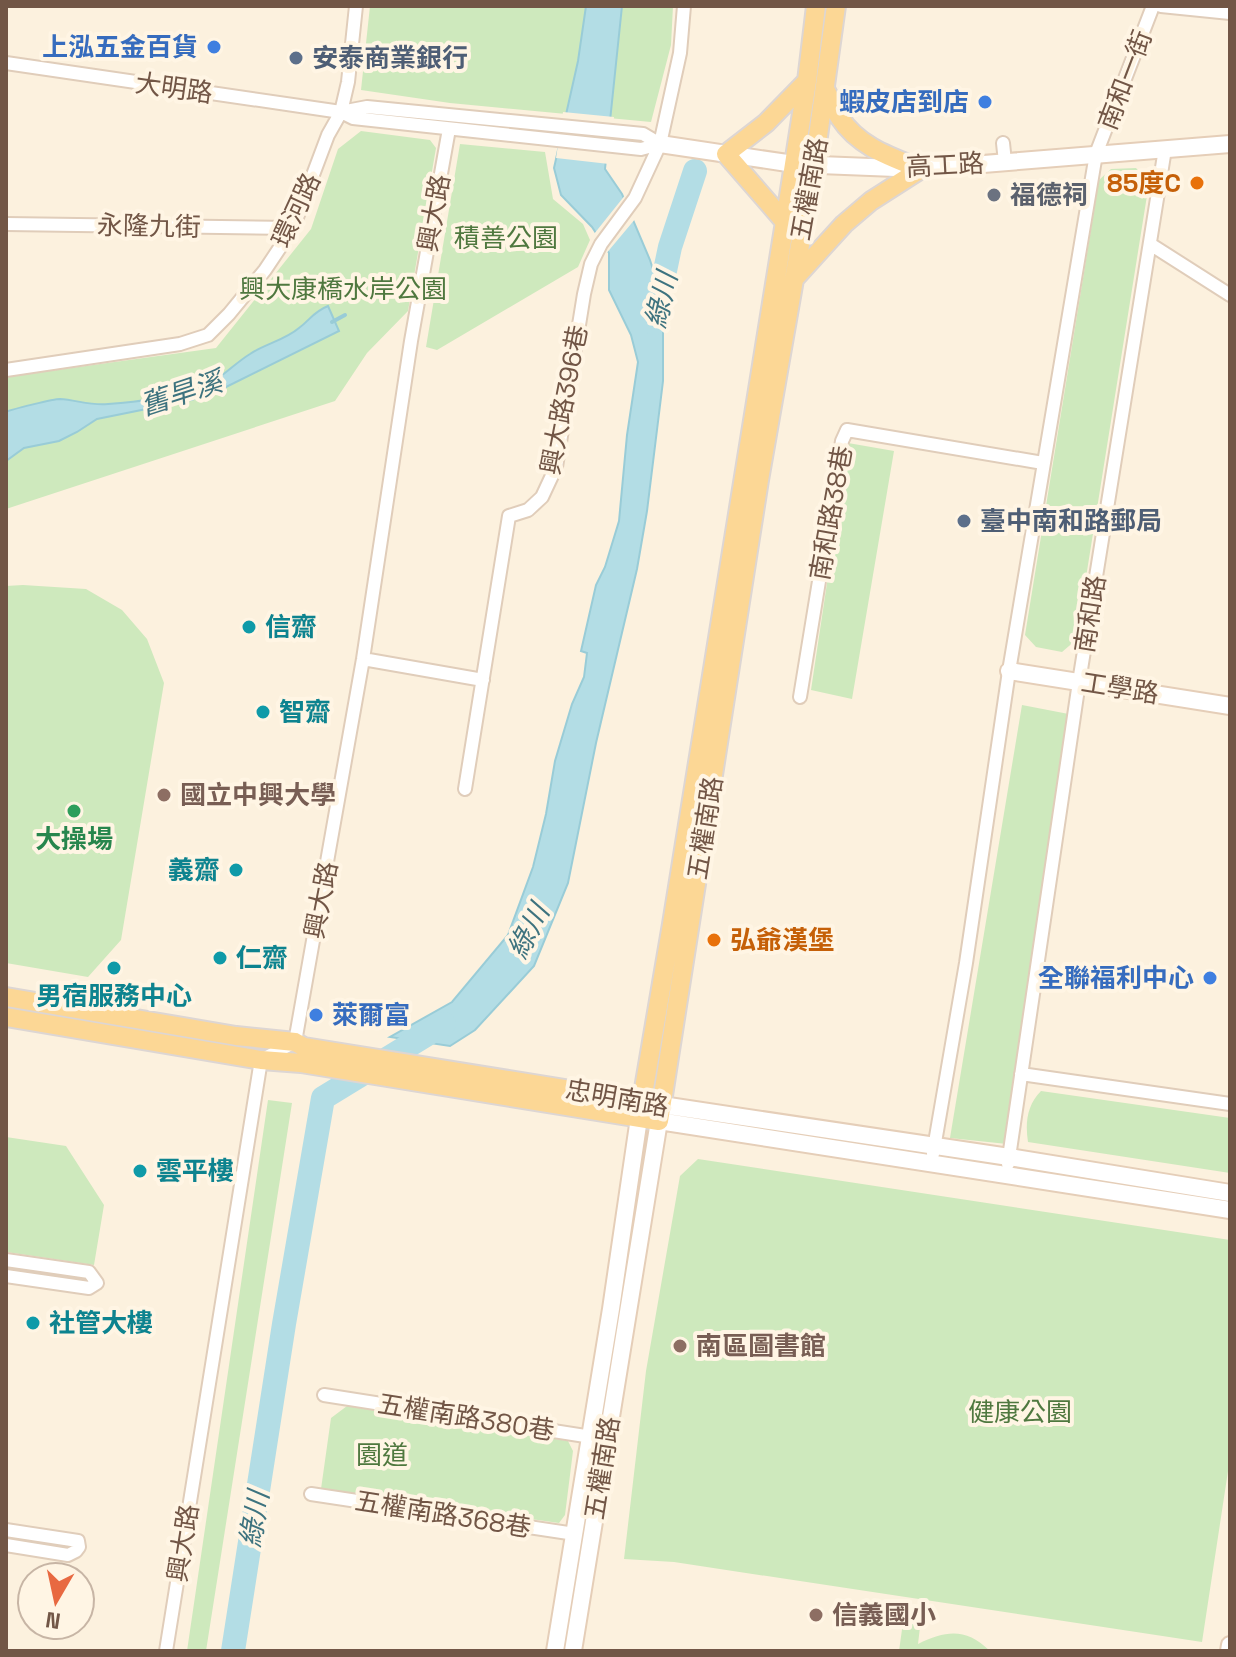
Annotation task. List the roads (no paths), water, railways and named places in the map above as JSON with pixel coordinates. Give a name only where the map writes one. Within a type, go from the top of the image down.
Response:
[{"type":"main road","name":"五權南路","points":[[573,1651],[641,1109],[785,222],[816,6]]},
{"type":"main road","name":"五權南路","points":[[555,1651],[575,1534],[598,1439],[660,1113],[759,480],[814,165],[836,6]]},
{"type":"main road","points":[[785,222],[726,154],[766,123],[807,81]]},
{"type":"main road","points":[[825,89],[840,118],[856,136],[875,150],[921,169]]},
{"type":"main road","name":"高工路","points":[[660,144],[794,164],[921,169],[1230,144]]},
{"type":"main road","points":[[794,279],[844,224],[871,201],[921,169]]},
{"type":"main road","name":"工學路","points":[[1009,671],[1230,706]]},
{"type":"main road","points":[[6,988],[189,1017],[300,1050]]},
{"type":"main road","name":"忠明南路","points":[[6,997],[236,1036],[300,1050],[430,1067],[931,1165],[1230,1210]]},
{"type":"main road","name":"忠明南路","points":[[6,1017],[261,1060],[300,1050],[374,1075],[641,1109]]},
{"type":"main road","points":[[6,1029],[230,1062],[261,1060]]},
{"type":"main road","name":"忠明南路","points":[[660,1113],[1009,1157],[1230,1193]]},
{"type":"street","name":"環河路","points":[[6,370],[180,344],[208,335],[229,314],[253,286],[293,228],[328,135],[341,112],[348,82],[356,6]]},
{"type":"street","points":[[660,144],[680,53],[684,6]]},
{"type":"street","name":"南和一街","points":[[1096,154],[1153,6]]},
{"type":"street","points":[[1161,6],[1230,13]]},
{"type":"street","name":"大明路","points":[[6,63],[341,112],[353,118],[449,129],[546,132]]},
{"type":"street","name":"大明路","points":[[341,112],[367,107],[546,132]]},
{"type":"street","name":"興大路","points":[[300,1050],[411,341],[449,129]]},
{"type":"street","name":"高工路","points":[[546,132],[643,134],[660,144]]},
{"type":"street","name":"高工路","points":[[546,132],[641,149],[660,144]]},
{"type":"street","points":[[1003,143],[1005,162]]},
{"type":"street","name":"興大路396巷","points":[[465,789],[509,516],[528,510],[542,497],[556,467],[591,264],[601,244],[635,198],[660,144]]},
{"type":"street","name":"南和路","points":[[1006,1175],[1079,682],[1165,149]]},
{"type":"street","points":[[931,1165],[966,963],[1009,671],[1096,154]]},
{"type":"street","name":"永隆九街","points":[[6,224],[293,228]]},
{"type":"street","points":[[1150,244],[1230,295]]},
{"type":"street","name":"南和路38巷","points":[[800,697],[842,441],[847,430],[1043,463]]},
{"type":"street","points":[[363,659],[483,680]]},
{"type":"street","name":"興大路","points":[[166,1651],[261,1060]]},
{"type":"street","points":[[1021,1074],[1230,1104]]},
{"type":"street","points":[[6,1260],[89,1272],[97,1283],[89,1288],[6,1276]]},
{"type":"street","name":"五權南路380巷","points":[[324,1395],[598,1439]]},
{"type":"street","name":"五權南路368巷","points":[[311,1494],[575,1534]]},
{"type":"street","points":[[6,1530],[78,1541],[79,1547],[68,1555],[6,1545]]},
{"type":"water","points":[[586,6],[622,6],[605,169],[622,194],[650,260],[663,302],[663,381],[637,569],[596,743],[568,883],[534,966],[475,1030],[450,1046],[390,1037],[452,1002],[508,935],[533,867],[555,761],[572,704],[584,677],[587,653],[581,651],[596,585],[619,521],[638,362],[631,335],[609,290],[609,253],[592,227],[561,195],[554,168],[578,61]]},
{"type":"water","name":"舊旱溪","points":[[328,306],[339,331],[216,392],[97,419],[59,441],[24,448],[6,461],[6,412],[56,399],[96,404],[119,403],[199,388],[244,358],[293,332]]},
{"type":"waterway","name":"綠川","points":[[654,323],[670,247],[695,171]]},
{"type":"waterway","name":"舊旱溪","points":[[332,322],[345,315]]},
{"type":"waterway","name":"綠川","points":[[233,1651],[323,1098],[444,1024]]},
{"type":"place","name":"上泓五金百貨","points":[[214,47]]},
{"type":"place","name":"安泰商業銀行","points":[[296,58]]},
{"type":"place","name":"蝦皮店到店","points":[[985,102]]},
{"type":"place","name":"85度C","points":[[1197,183]]},
{"type":"place","name":"福德祠","points":[[994,195]]},
{"type":"place","name":"臺中南和路郵局","points":[[964,521]]},
{"type":"place","name":"信齋","points":[[249,627]]},
{"type":"place","name":"智齋","points":[[263,712]]},
{"type":"place","name":"國立中興大學","points":[[164,795]]},
{"type":"place","name":"大操場","points":[[74,811]]},
{"type":"place","name":"義齋","points":[[236,870]]},
{"type":"place","name":"弘爺漢堡","points":[[714,940]]},
{"type":"place","name":"仁齋","points":[[220,958]]},
{"type":"place","name":"男宿服務中心","points":[[114,968]]},
{"type":"place","name":"全聯福利中心","points":[[1210,978]]},
{"type":"place","name":"萊爾富","points":[[316,1015]]},
{"type":"place","name":"雲平樓","points":[[140,1171]]},
{"type":"place","name":"社管大樓","points":[[33,1323]]},
{"type":"place","name":"南區圖書館","points":[[680,1346]]},
{"type":"place","name":"信義國小","points":[[816,1615]]},
{"type":"park label","name":"積善公園","points":[[506,238]]},
{"type":"park label","name":"興大康橋水岸公園","points":[[343,289]]},
{"type":"park label","name":"健康公園","points":[[1020,1412]]},
{"type":"park label","name":"園道","points":[[382,1455]]}]
